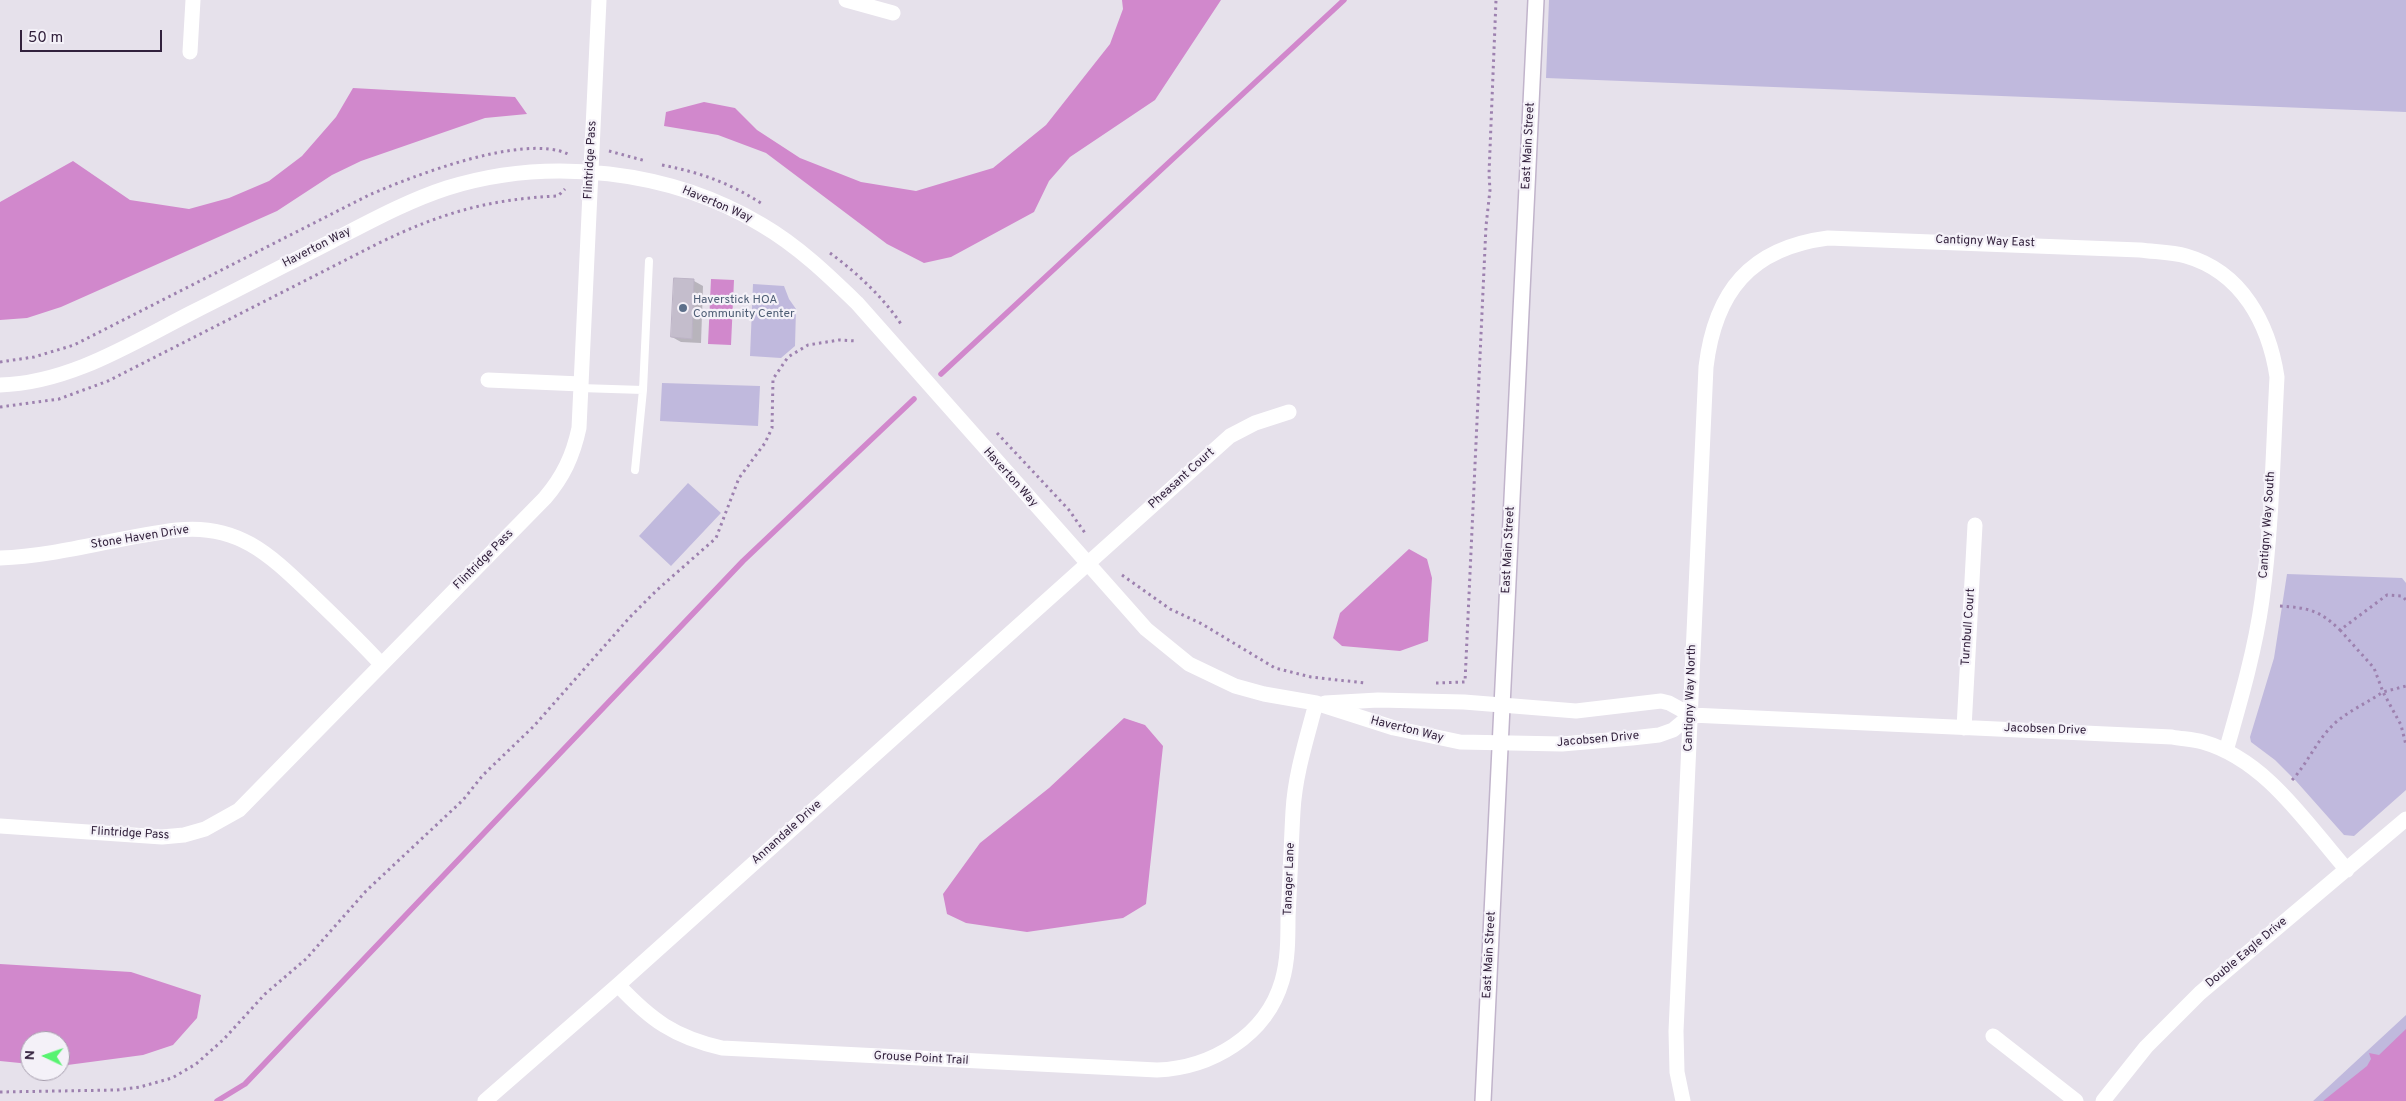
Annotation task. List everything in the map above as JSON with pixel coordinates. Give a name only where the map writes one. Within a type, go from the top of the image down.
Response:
[{"type":"street","points":[[190,52],[193,0]]},
{"type":"street","name":"Flintridge Pass","points":[[0,826],[162,837],[184,835],[216,824],[249,800],[545,498],[560,479],[576,443],[599,0]]},
{"type":"street","points":[[846,0],[893,13]]},
{"type":"street","name":"East Main Street","points":[[1483,1101],[1536,0]]},
{"type":"street","name":"Haverton Way","points":[[0,384],[46,378],[110,355],[374,219],[447,188],[487,179],[529,173],[590,173],[656,182],[698,195],[764,226],[806,256],[857,303],[1146,630],[1189,664],[1224,682],[1248,690],[1316,703],[1394,728],[1460,742],[1500,743]]},
{"type":"street","name":"Cantigny Way East","points":[[1726,298],[1749,269],[1772,254],[1809,240],[1846,238],[2060,245],[2140,250],[2186,256],[2207,265],[2228,279],[2249,300]]},
{"type":"street","name":"Cantigny Way North","points":[[1683,1101],[1677,1072],[1676,1030],[1706,367],[1713,323],[1726,298]]},
{"type":"street","name":"Cantigny Way South","points":[[2226,751],[2252,651],[2262,602],[2267,553],[2276,387],[2273,349],[2263,323],[2249,300]]},
{"type":"street","points":[[488,380],[580,386]]},
{"type":"street","name":"Pheasant Court","points":[[1086,564],[1230,436],[1256,423],[1289,412]]},
{"type":"street","name":"Turnbull Court","points":[[1964,728],[1975,526]]},
{"type":"street","name":"Stone Haven Drive","points":[[0,558],[60,552],[175,530],[199,529],[223,533],[255,546],[277,562],[381,664]]},
{"type":"street","name":"Annandale Drive","points":[[485,1101],[618,985],[1086,564]]},
{"type":"street","name":"Haverton Way","points":[[1316,703],[1378,700],[1464,702],[1501,706]]},
{"type":"street","name":"Jacobsen Drive","points":[[1501,706],[1576,711],[1661,700],[1690,716],[2172,737],[2203,742],[2226,751],[2261,774],[2347,870]]},
{"type":"street","name":"Tanager Lane","points":[[1239,1042],[1253,1029],[1271,1005],[1282,979],[1287,948],[1295,795],[1303,752],[1316,703]]},
{"type":"street","name":"Jacobsen Drive","points":[[1500,743],[1579,743],[1659,734],[1673,730],[1690,716]]},
{"type":"street","name":"Double Eagle Drive","points":[[2103,1101],[2146,1047],[2192,1000],[2406,819]]},
{"type":"street","name":"Grouse Point Trail","points":[[618,985],[643,1012],[671,1030],[701,1043],[738,1050],[1157,1070],[1180,1068],[1200,1063],[1215,1057],[1239,1042]]},
{"type":"street","points":[[1993,1036],[2076,1101]]},
{"type":"lane","points":[[635,470],[643,390],[649,261]]},
{"type":"lane","points":[[580,386],[643,390]]},
{"type":"path","points":[[1432,683],[1465,682],[1486,220],[1490,190],[1489,174],[1496,0]]},
{"type":"path","points":[[0,362],[34,358],[74,345],[362,199],[411,177],[444,166],[505,152],[555,149],[569,154]]},
{"type":"path","points":[[0,407],[59,399],[108,381],[424,222],[475,205],[518,198],[558,196],[566,189]]},
{"type":"path","points":[[0,1092],[140,1088],[172,1078],[196,1064],[224,1039],[264,994],[306,959],[366,891],[463,800],[482,774],[534,726],[630,617],[657,590],[716,538],[739,478],[765,443],[772,428],[773,379],[784,362],[808,345],[840,340],[857,341]]},
{"type":"path","points":[[1117,570],[1135,586],[1170,609],[1202,624],[1275,668],[1311,677],[1368,683]]},
{"type":"path","points":[[2340,630],[2387,595],[2402,596],[2406,600]]},
{"type":"path","points":[[2280,606],[2312,609],[2323,614],[2370,663],[2400,725],[2406,745]]},
{"type":"path","points":[[2292,780],[2300,772],[2312,749],[2335,723],[2383,692],[2406,686]]},
{"type":"shaded area","points":[[1122,0],[1221,0],[1155,100],[1070,157],[1049,181],[1034,212],[951,257],[924,263],[887,244],[766,153],[718,135],[664,126],[666,112],[704,102],[735,108],[757,130],[800,158],[861,182],[916,191],[993,168],[1046,125],[1110,44],[1123,9]]},
{"type":"shaded area","points":[[1549,0],[2406,0],[2406,112],[1546,78]]},
{"type":"shaded area","points":[[353,88],[515,97],[527,114],[485,118],[361,161],[332,175],[277,211],[61,307],[27,318],[0,320],[0,202],[73,161],[130,200],[189,209],[229,198],[269,181],[302,156],[336,117]]},
{"type":"shaded area","points":[[711,279],[734,280],[731,345],[708,344]]},
{"type":"shaded area","points":[[753,284],[784,286],[789,299],[796,309],[795,346],[781,358],[750,356]]},
{"type":"shaded area","points":[[662,383],[760,386],[758,426],[660,421]]},
{"type":"shaded area","points":[[688,483],[721,513],[671,566],[639,536]]},
{"type":"shaded area","points":[[1409,549],[1427,559],[1432,578],[1428,641],[1400,651],[1342,646],[1333,638],[1340,613]]},
{"type":"shaded area","points":[[2287,574],[2402,578],[2406,583],[2406,790],[2354,836],[2344,835],[2275,760],[2251,742],[2250,737],[2274,658]]},
{"type":"shaded area","points":[[1124,718],[1145,725],[1163,746],[1146,904],[1123,918],[1027,932],[966,923],[947,914],[943,894],[980,843],[1049,788]]},
{"type":"shaded area","points":[[0,964],[131,972],[201,995],[197,1018],[173,1045],[143,1055],[70,1065],[70,1031],[20,1031],[20,1063],[0,1061]]},
{"type":"shaded area","points":[[2406,1015],[2406,1101],[2313,1101]]},
{"type":"shaded area","points":[[2406,1029],[2406,1101],[2323,1101],[2367,1066],[2371,1059],[2369,1053],[2379,1055]]},
{"type":"building","name":"Haverstick HOA Community Center","points":[[674,278],[694,279],[692,339],[671,337]]},
{"type":"waterway","points":[[941,374],[1344,0]]},
{"type":"waterway","points":[[217,1101],[245,1084],[743,561],[914,399]]},
{"type":"place","name":"Haverstick HOA Community Center","points":[[683,308]]}]
